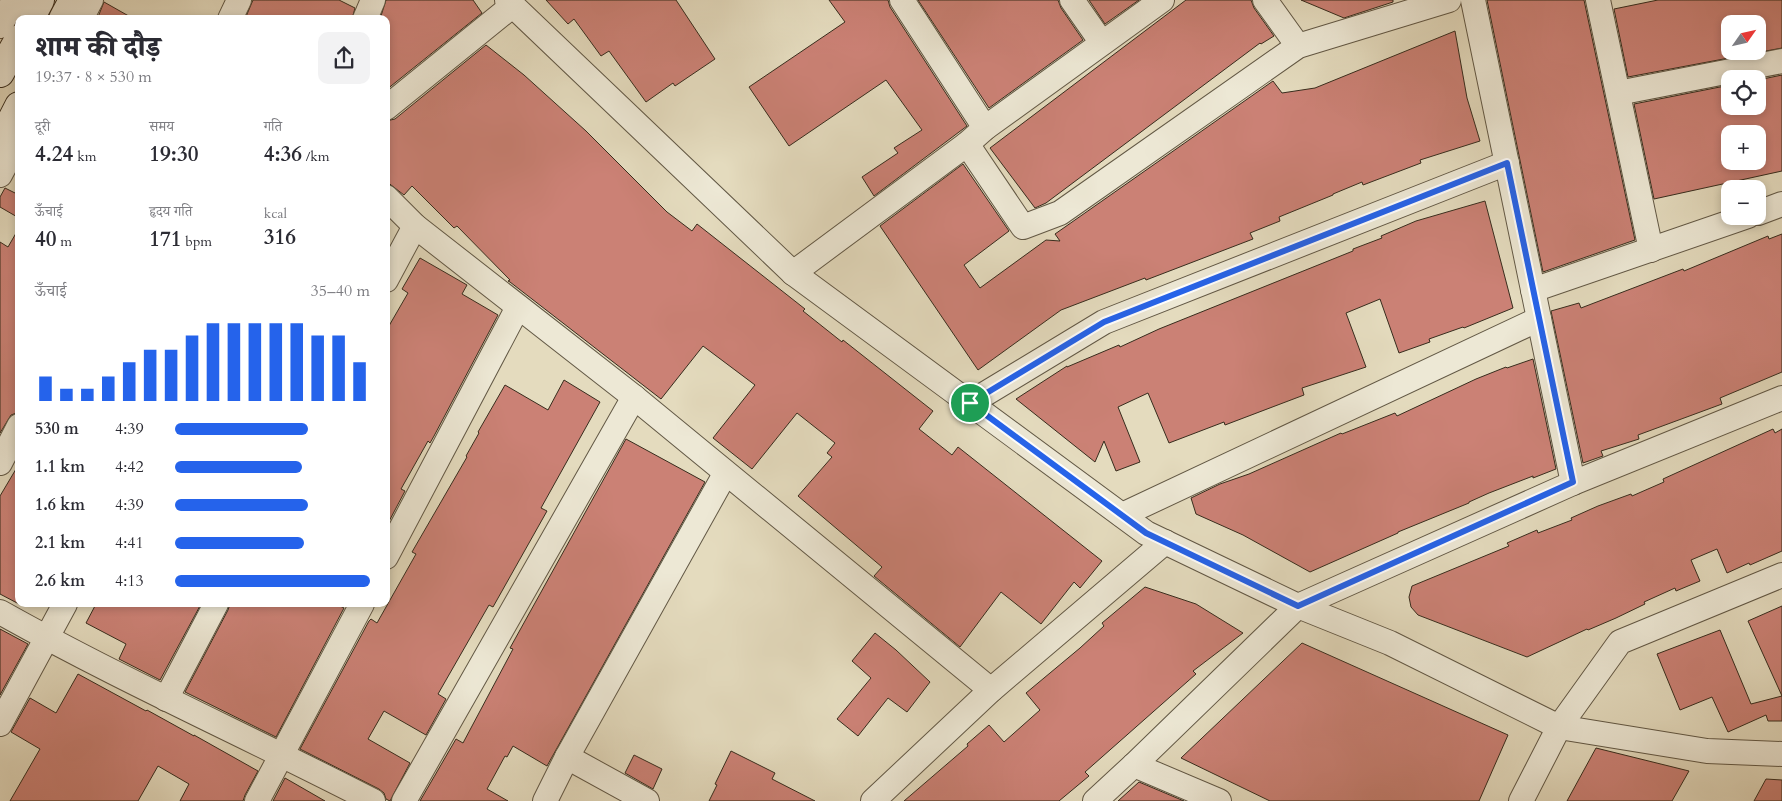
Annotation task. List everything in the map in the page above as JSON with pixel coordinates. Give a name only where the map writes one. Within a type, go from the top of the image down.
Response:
[{"type":"main road","points":[[32,15],[40,0]]},
{"type":"main road","points":[[65,15],[73,0]]},
{"type":"main road","points":[[0,73],[15,46]]},
{"type":"main road","points":[[0,143],[15,114]]},
{"type":"street","points":[[0,26],[14,0]]},
{"type":"street","points":[[83,15],[91,0]]},
{"type":"street","points":[[232,15],[239,0]]},
{"type":"street","points":[[367,15],[373,0]]},
{"type":"street","points":[[902,0],[985,128]]},
{"type":"street","points":[[1072,0],[1102,43]]},
{"type":"street","points":[[792,273],[967,144],[985,128],[1162,0]]},
{"type":"street","points":[[1265,0],[1298,46]]},
{"type":"street","points":[[967,144],[1023,227],[1060,212],[1298,46],[1449,0]]},
{"type":"street","points":[[1473,0],[1573,482]]},
{"type":"street","points":[[1598,0],[1652,250]]},
{"type":"street","points":[[390,105],[509,3],[792,273],[1146,533],[1298,606],[1390,644],[1559,727],[1706,752],[1782,754]]},
{"type":"street","points":[[1618,93],[1782,61]]},
{"type":"street","points":[[0,175],[15,147]]},
{"type":"street","points":[[970,403],[1104,322],[1507,163]]},
{"type":"street","points":[[390,201],[415,226],[634,397],[725,474],[990,690]]},
{"type":"street","points":[[1766,210],[1782,204]]},
{"type":"street","points":[[1533,290],[1723,225]]},
{"type":"street","points":[[390,247],[415,226]]},
{"type":"street","points":[[390,273],[415,226]]},
{"type":"street","points":[[390,549],[518,307]]},
{"type":"street","points":[[1122,515],[1539,319]]},
{"type":"street","points":[[404,801],[634,397]]},
{"type":"street","points":[[1095,801],[1298,606],[1573,482],[1782,398]]},
{"type":"street","points":[[0,463],[15,434]]},
{"type":"street","points":[[545,801],[567,757],[725,474]]},
{"type":"street","points":[[873,801],[990,690],[1166,542]]},
{"type":"street","points":[[1521,801],[1559,727],[1620,642],[1782,575]]},
{"type":"street","points":[[0,724],[63,607]]},
{"type":"street","points":[[166,699],[214,607]]},
{"type":"street","points":[[257,801],[360,607]]},
{"type":"street","points":[[0,612],[46,638],[166,699],[282,754],[373,801]]},
{"type":"street","points":[[567,757],[647,801]]},
{"type":"street","points":[[1134,765],[1219,801]]},
{"type":"building","points":[[253,0],[339,0],[355,8],[353,15],[247,15]]},
{"type":"building","points":[[386,0],[473,0],[482,13],[390,87],[390,15],[381,15]]},
{"type":"building","points":[[546,0],[676,0],[715,59],[675,86],[673,83],[646,102],[609,51],[601,56],[574,19],[568,24]]},
{"type":"building","points":[[829,0],[888,0],[890,7],[967,126],[874,196],[862,177],[898,153],[894,148],[922,130],[886,80],[789,146],[749,87],[845,22]]},
{"type":"building","points":[[918,0],[1058,0],[1061,8],[1083,40],[989,108]]},
{"type":"building","points":[[1089,0],[1139,0],[1105,24]]},
{"type":"building","points":[[1186,0],[1251,0],[1254,8],[1274,36],[1260,43],[1046,203],[1035,208],[990,148]]},
{"type":"building","points":[[1301,0],[1393,0],[1393,2],[1344,18]]},
{"type":"building","points":[[1487,0],[1584,0],[1635,240],[1543,272]]},
{"type":"building","points":[[1658,0],[1782,0],[1782,48],[1766,51],[1766,15],[1721,15],[1721,59],[1628,77],[1614,9]]},
{"type":"building","points":[[104,2],[127,15],[99,15]]},
{"type":"building","points":[[1455,31],[1467,98],[1480,141],[1420,160],[1421,163],[1363,185],[1362,182],[1279,217],[1280,221],[1250,233],[1253,239],[1061,310],[978,370],[880,226],[963,164],[1009,231],[964,265],[980,288],[1046,240],[1060,241],[1055,234],[1273,81],[1282,93],[1315,88]]},
{"type":"building","points":[[486,45],[524,75],[586,131],[667,212],[692,231],[697,224],[805,309],[803,311],[842,342],[843,340],[933,411],[919,429],[952,455],[958,447],[1102,561],[1080,588],[1074,582],[1041,624],[1001,592],[960,647],[874,576],[882,567],[798,496],[832,457],[827,453],[835,443],[797,413],[752,469],[713,438],[755,385],[703,346],[661,399],[508,281],[510,280],[457,226],[454,228],[412,186],[404,195],[390,184],[390,120],[395,119]]},
{"type":"building","points":[[1782,75],[1782,171],[1741,180],[1721,180],[1721,184],[1654,199],[1634,104],[1721,87],[1721,115],[1766,115],[1766,78]]},
{"type":"building","points":[[5,188],[15,193],[15,216],[0,207],[0,197]]},
{"type":"building","points":[[1485,201],[1513,308],[1464,328],[1429,339],[1430,342],[1399,353],[1380,299],[1346,313],[1366,367],[1302,388],[1304,395],[1225,425],[1224,422],[1169,443],[1148,393],[1118,407],[1140,462],[1116,471],[1104,441],[1095,462],[1016,399],[1067,366],[1119,345],[1120,347],[1159,329],[1353,251],[1353,249],[1382,238],[1381,236],[1416,221]]},
{"type":"building","points":[[1782,234],[1782,372],[1720,398],[1722,404],[1638,435],[1639,439],[1601,451],[1603,456],[1583,463],[1551,311],[1579,303],[1581,308],[1683,269],[1684,271],[1768,236],[1769,239]]},
{"type":"building","points":[[15,235],[15,414],[11,415],[0,433],[0,242],[8,247]]},
{"type":"building","points":[[420,258],[467,285],[462,294],[498,315],[434,436],[430,443],[428,441],[401,489],[405,491],[390,519],[390,324],[408,293],[402,289]]},
{"type":"building","points":[[1533,359],[1556,469],[1489,493],[1310,572],[1243,535],[1196,514],[1191,498],[1220,484],[1249,474],[1341,433],[1395,413],[1397,416],[1506,367]]},
{"type":"building","points":[[564,380],[600,402],[541,508],[547,511],[493,607],[489,605],[438,694],[446,699],[426,735],[384,711],[368,739],[410,763],[390,801],[386,799],[384,793],[379,789],[300,749],[369,621],[371,619],[377,623],[386,607],[390,607],[390,600],[416,554],[412,552],[467,457],[478,432],[505,385],[548,410]]},
{"type":"building","points":[[1773,429],[1775,433],[1782,429],[1782,551],[1727,573],[1717,549],[1691,560],[1700,581],[1676,591],[1675,588],[1644,602],[1645,604],[1616,618],[1587,629],[1527,657],[1418,615],[1411,607],[1409,597],[1412,586],[1509,546],[1507,543],[1537,530],[1538,533],[1572,520],[1571,518],[1598,506],[1631,494],[1632,496],[1664,482],[1663,479]]},
{"type":"building","points":[[626,439],[705,482],[547,766],[513,746],[507,757],[505,756],[487,789],[508,801],[420,801],[456,739],[463,743],[513,649],[510,648]]},
{"type":"building","points":[[15,471],[15,602],[0,594],[0,496]]},
{"type":"building","points":[[1145,587],[1196,604],[1243,633],[1193,671],[1196,674],[1085,772],[1089,776],[1059,801],[904,801],[968,746],[967,744],[989,725],[1004,742],[1040,710],[1026,693],[1080,648],[1104,626],[1102,623]]},
{"type":"building","points":[[1782,606],[1782,696],[1748,621]]},
{"type":"building","points":[[94,607],[199,607],[160,680],[119,659],[126,644],[86,623]]},
{"type":"building","points":[[229,607],[344,608],[276,737],[185,692]]},
{"type":"building","points":[[0,629],[28,644],[0,695]]},
{"type":"building","points":[[1720,630],[1751,704],[1782,696],[1782,721],[1768,721],[1766,715],[1728,732],[1712,697],[1680,710],[1657,654]]},
{"type":"building","points":[[875,633],[930,682],[907,712],[888,698],[858,736],[837,719],[871,678],[852,661]]},
{"type":"building","points":[[1302,643],[1508,735],[1479,801],[1270,801],[1181,758]]},
{"type":"building","points":[[78,674],[258,771],[243,801],[180,801],[189,784],[158,766],[138,801],[10,801],[40,749],[11,732],[30,698],[56,713]]},
{"type":"building","points":[[1596,748],[1689,771],[1672,801],[1567,801]]},
{"type":"building","points":[[731,751],[775,773],[772,779],[815,801],[709,801]]},
{"type":"building","points":[[634,755],[662,769],[653,789],[625,773]]},
{"type":"building","points":[[285,778],[325,801],[273,801]]},
{"type":"building","points":[[1766,779],[1782,780],[1782,801],[1754,801]]},
{"type":"building","points":[[1139,782],[1184,801],[1118,801]]},
{"type":"route","points":[[1507,163],[1573,482],[1298,606],[1146,533],[970,403],[1104,322],[1507,163]]}]
